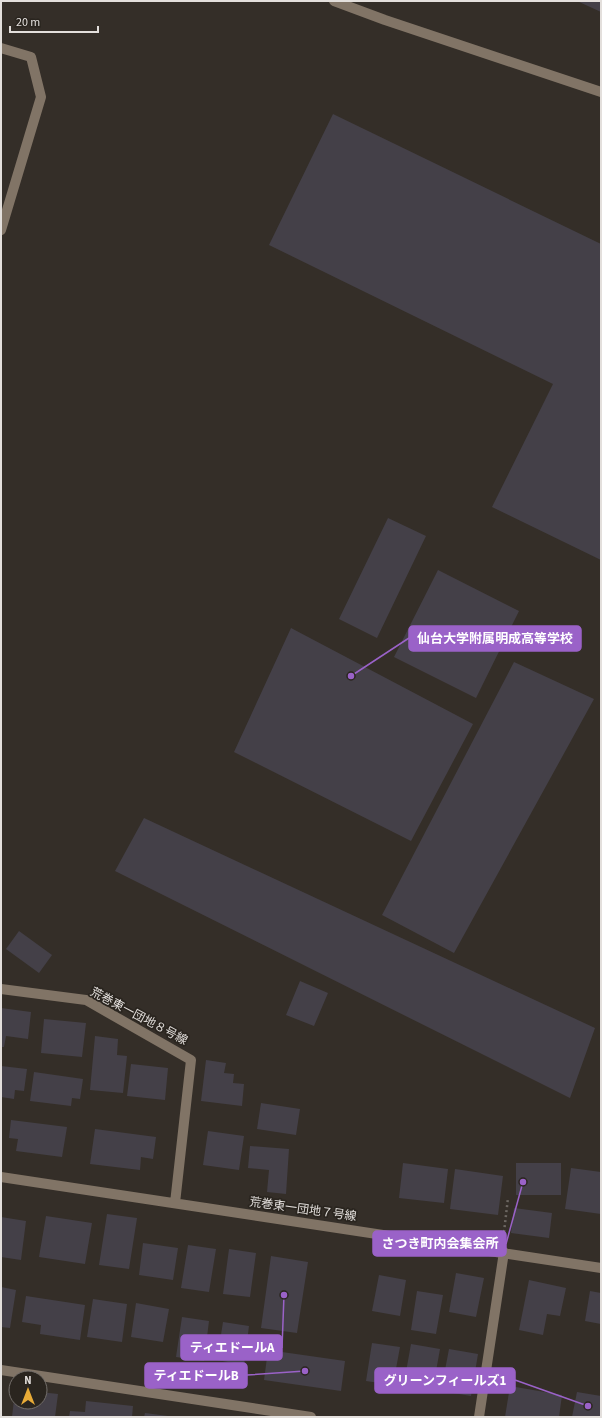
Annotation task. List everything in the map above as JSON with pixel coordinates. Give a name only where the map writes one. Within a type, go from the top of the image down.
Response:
[{"type":"street","points":[[334,1],[385,20],[601,92]]},
{"type":"street","points":[[1,48],[30,57],[41,97],[1,230]]},
{"type":"street","name":"荒巻東一団地８号線","points":[[1,989],[86,1000],[191,1060],[175,1203]]},
{"type":"street","name":"荒巻東一団地７号線","points":[[1,1177],[601,1268]]},
{"type":"street","points":[[479,1417],[503,1252]]},
{"type":"street","points":[[1,1370],[311,1417]]},
{"type":"path","points":[[503,1252],[508,1198]]},
{"type":"building","points":[[577,1],[601,1],[601,12]]},
{"type":"building","points":[[333,114],[601,244],[601,560],[492,507],[553,384],[269,245]]},
{"type":"building","points":[[388,518],[426,536],[377,638],[339,619]]},
{"type":"building","points":[[438,570],[519,611],[476,698],[394,657]]},
{"type":"building","points":[[291,628],[473,724],[411,841],[234,752]]},
{"type":"building","points":[[514,662],[594,699],[454,953],[382,915]]},
{"type":"building","points":[[144,818],[595,1028],[570,1098],[115,871]]},
{"type":"building","points":[[19,931],[52,955],[39,973],[6,949]]},
{"type":"building","points":[[300,981],[328,993],[314,1026],[286,1015]]},
{"type":"building","points":[[1,1008],[31,1012],[28,1039],[6,1036],[4,1047],[1,1047]]},
{"type":"building","points":[[44,1019],[86,1023],[82,1057],[41,1053]]},
{"type":"building","points":[[95,1036],[118,1039],[117,1055],[127,1056],[123,1093],[90,1090]]},
{"type":"building","points":[[206,1060],[226,1063],[224,1073],[234,1074],[233,1083],[244,1084],[242,1106],[201,1101]]},
{"type":"building","points":[[131,1064],[168,1068],[165,1100],[127,1096]]},
{"type":"building","points":[[1,1066],[27,1069],[24,1091],[15,1090],[14,1099],[1,1097]]},
{"type":"building","points":[[34,1072],[83,1079],[80,1099],[72,1098],[71,1106],[30,1101]]},
{"type":"building","points":[[261,1103],[300,1109],[296,1135],[257,1129]]},
{"type":"building","points":[[11,1120],[67,1127],[62,1157],[16,1151],[18,1139],[9,1138]]},
{"type":"building","points":[[95,1129],[156,1137],[153,1159],[141,1157],[140,1170],[90,1164]]},
{"type":"building","points":[[208,1131],[244,1136],[239,1170],[203,1165]]},
{"type":"building","points":[[250,1146],[289,1149],[286,1194],[267,1192],[269,1170],[248,1168]]},
{"type":"building","points":[[403,1163],[448,1169],[444,1203],[399,1198]]},
{"type":"building","points":[[516,1163],[561,1163],[561,1195],[516,1195]]},
{"type":"building","points":[[571,1168],[601,1172],[601,1214],[565,1209]]},
{"type":"building","points":[[455,1169],[503,1176],[498,1215],[450,1209]]},
{"type":"building","points":[[514,1208],[552,1213],[549,1238],[511,1233]]},
{"type":"building","points":[[107,1214],[137,1218],[129,1269],[99,1265]]},
{"type":"building","points":[[46,1216],[92,1223],[85,1264],[39,1257]]},
{"type":"building","points":[[1,1217],[26,1221],[21,1260],[1,1257]]},
{"type":"building","points":[[143,1243],[178,1248],[173,1280],[139,1275]]},
{"type":"building","points":[[188,1245],[216,1249],[209,1292],[181,1288]]},
{"type":"building","points":[[229,1249],[256,1253],[250,1297],[223,1294]]},
{"type":"building","points":[[271,1256],[308,1262],[297,1333],[261,1328]]},
{"type":"building","points":[[456,1273],[484,1278],[476,1317],[449,1312]]},
{"type":"building","points":[[379,1275],[406,1280],[400,1316],[372,1311]]},
{"type":"building","points":[[529,1280],[566,1288],[560,1316],[547,1314],[543,1335],[519,1330]]},
{"type":"building","points":[[1,1287],[16,1290],[10,1328],[1,1327]]},
{"type":"building","points":[[417,1291],[443,1295],[436,1334],[411,1330]]},
{"type":"building","points":[[590,1291],[601,1293],[601,1324],[585,1321]]},
{"type":"building","points":[[26,1296],[85,1305],[80,1340],[40,1334],[41,1325],[22,1322]]},
{"type":"building","points":[[93,1299],[127,1304],[122,1342],[87,1337]]},
{"type":"building","points":[[136,1303],[169,1309],[163,1342],[131,1337]]},
{"type":"building","points":[[182,1317],[209,1321],[204,1361],[176,1357]]},
{"type":"building","points":[[223,1322],[249,1326],[244,1365],[217,1360]]},
{"type":"building","points":[[372,1343],[400,1347],[393,1385],[366,1381]]},
{"type":"building","points":[[411,1344],[440,1349],[433,1388],[404,1383]]},
{"type":"building","points":[[449,1349],[478,1354],[471,1396],[441,1391]]},
{"type":"building","points":[[268,1350],[345,1361],[341,1391],[264,1380]]},
{"type":"building","points":[[510,1386],[562,1395],[559,1417],[505,1417]]},
{"type":"building","points":[[577,1392],[601,1396],[601,1417],[572,1417]]},
{"type":"building","points":[[48,1393],[58,1394],[55,1417],[12,1417],[13,1410],[48,1410]]},
{"type":"building","points":[[86,1401],[133,1406],[132,1417],[69,1417],[70,1411],[85,1412]]},
{"type":"building","points":[[145,1413],[168,1416],[168,1417],[144,1417]]},
{"type":"place","name":"仙台大学附属明成高等学校","points":[[351,676]]},
{"type":"place","name":"さつき町内会集会所","points":[[523,1182]]},
{"type":"place","name":"ティエドールA","points":[[284,1295]]},
{"type":"place","name":"ティエドールB","points":[[305,1371]]},
{"type":"place","name":"グリーンフィールズ1","points":[[588,1406]]}]
